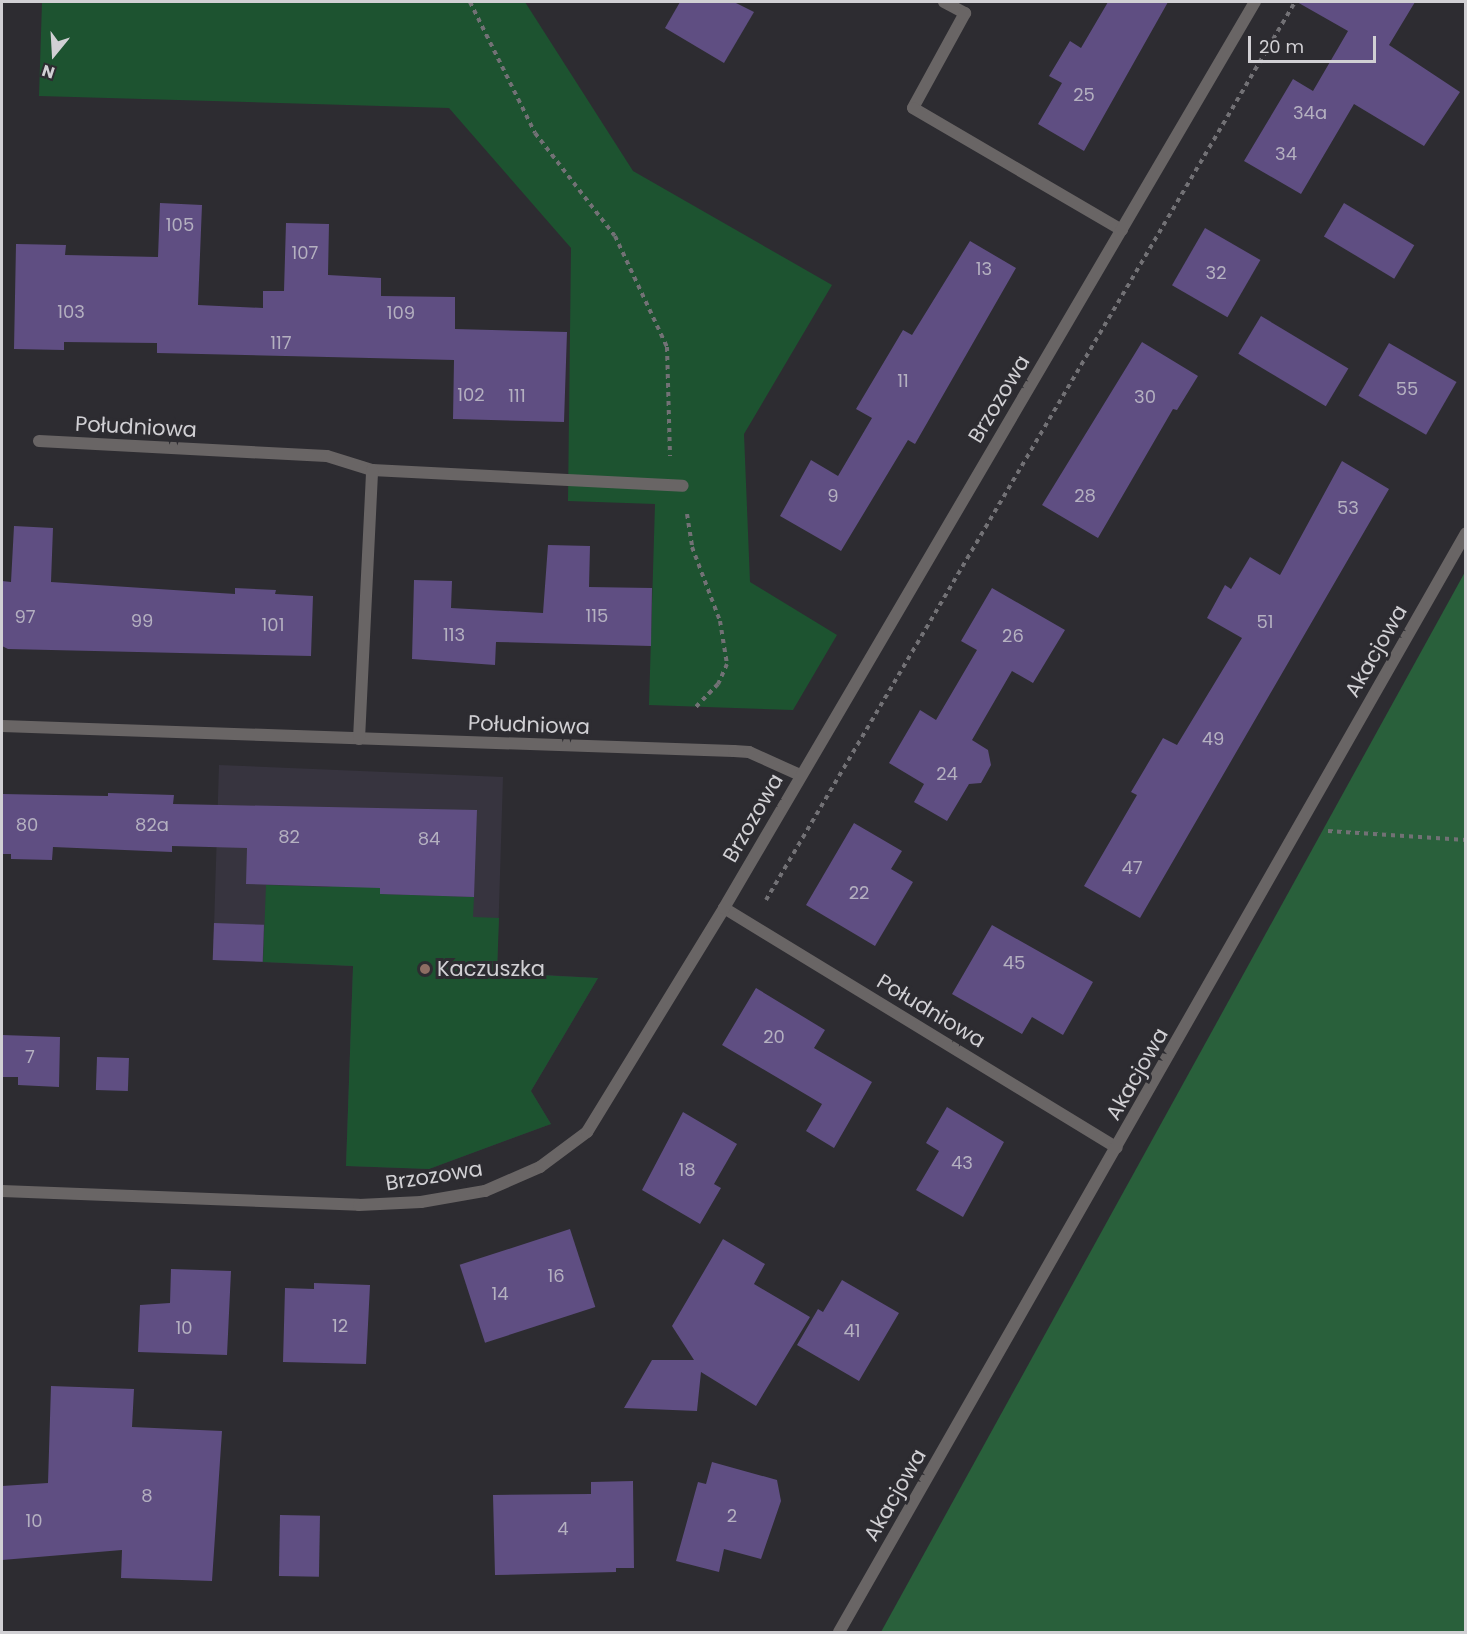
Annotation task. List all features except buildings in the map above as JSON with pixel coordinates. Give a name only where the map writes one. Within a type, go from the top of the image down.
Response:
[{"type":"street","points":[[944,2],[965,13],[913,108],[1122,230]]},
{"type":"street","name":"Brzozowa","points":[[2,1191],[359,1205],[421,1202],[485,1191],[540,1167],[587,1132],[724,908],[1255,2]]},
{"type":"street","name":"Południowa","points":[[39,441],[327,456],[372,470],[678,486]]},
{"type":"street","points":[[359,739],[372,470]]},
{"type":"street","name":"Akacjowa","points":[[839,1632],[1466,533]]},
{"type":"street","name":"Południowa","points":[[2,726],[749,752],[800,775]]},
{"type":"street","name":"Południowa","points":[[724,908],[1117,1148]]},
{"type":"path","points":[[470,2],[535,132],[615,236],[667,347],[678,486],[692,547],[720,621],[727,664],[718,684],[696,708]]},
{"type":"path","points":[[751,924],[1295,2]]},
{"type":"path","points":[[1297,829],[1466,840]]},
{"type":"shaded area","name":"Kaczuszka","points":[[219,765],[503,777],[497,972],[598,978],[531,1091],[551,1124],[429,1169],[346,1166],[353,966],[213,960]]},
{"type":"green space","points":[[42,2],[525,2],[633,171],[832,285],[744,434],[750,582],[837,635],[793,710],[649,705],[655,504],[568,501],[571,248],[449,108],[39,96]]},
{"type":"green space","points":[[1465,572],[1465,1632],[881,1632]]},
{"type":"green space","points":[[381,858],[380,894],[474,897],[473,917],[499,918],[497,973],[598,978],[531,1091],[551,1124],[429,1169],[346,1166],[353,966],[263,962],[266,885],[329,887]]},
{"type":"place","name":"Kaczuszka","points":[[425,969]]}]
